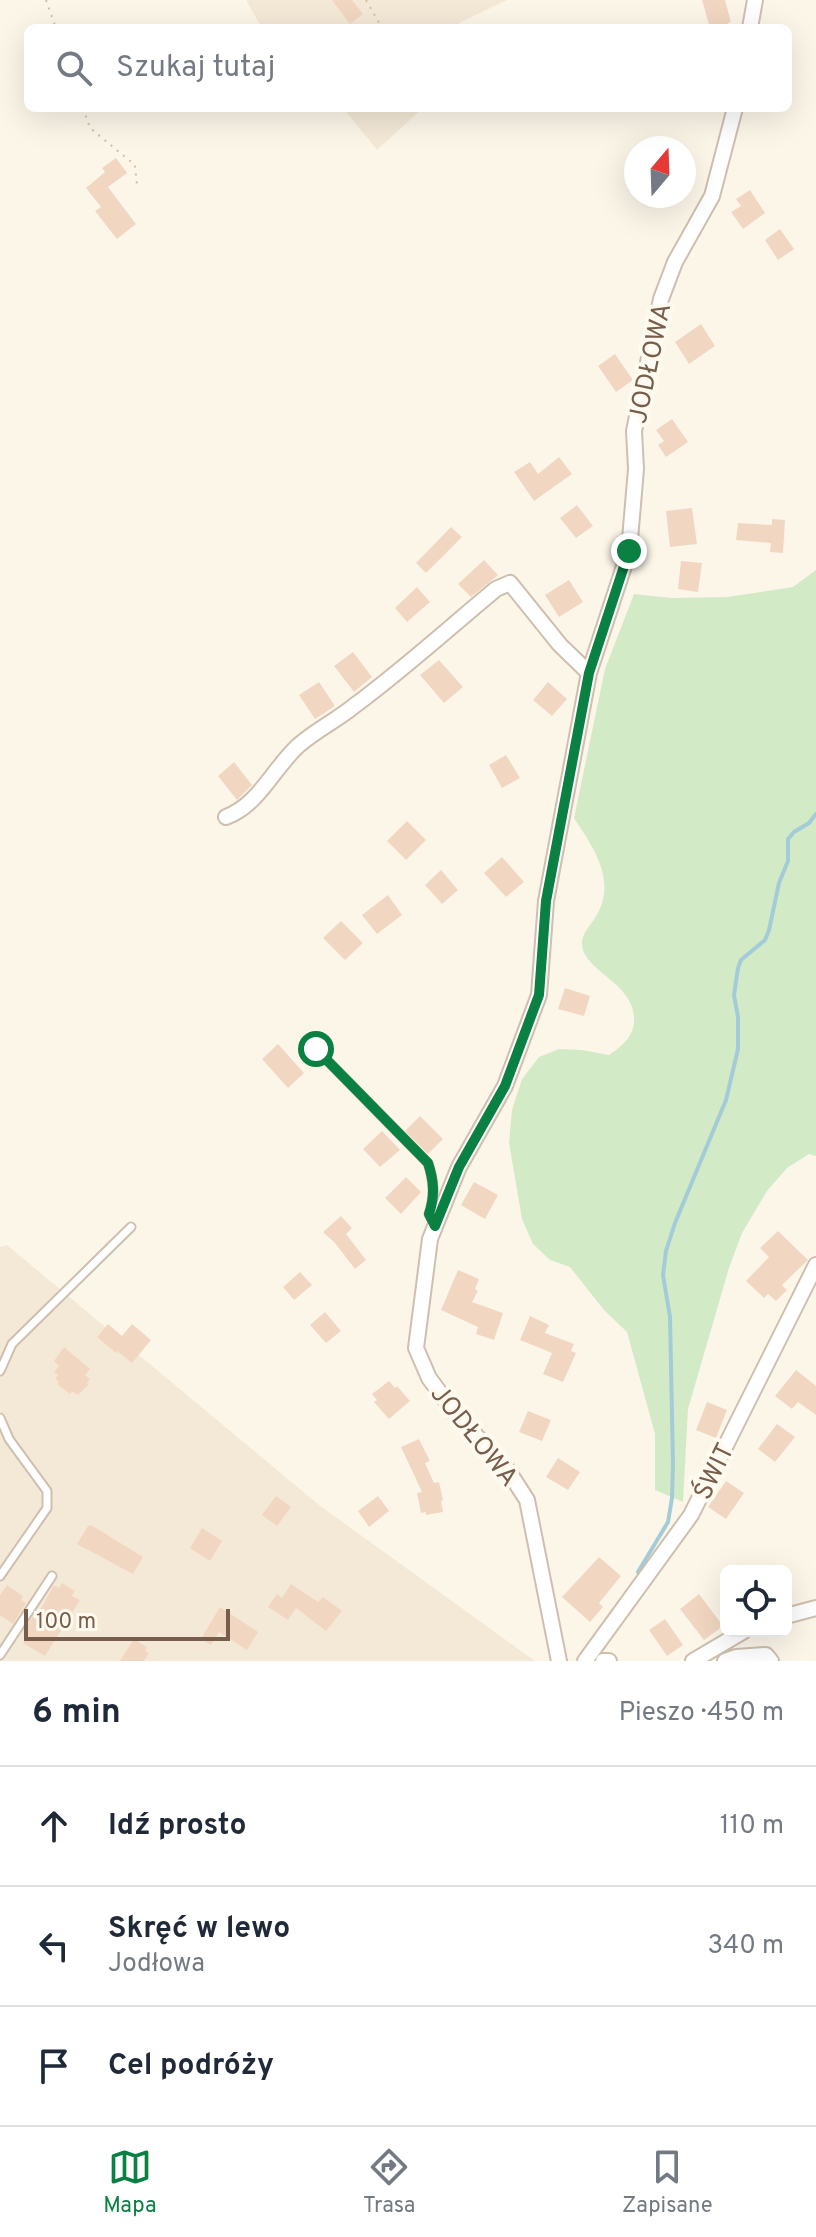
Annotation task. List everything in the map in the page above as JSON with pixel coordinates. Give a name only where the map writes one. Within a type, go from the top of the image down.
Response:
[{"type":"street","points":[[751,24],[755,0]]},
{"type":"street","name":"JODŁOWA","points":[[559,1661],[527,1500],[507,1469],[454,1412],[429,1378],[416,1348],[430,1239],[459,1167],[505,1086],[539,995],[546,901],[589,673],[629,551],[636,469],[634,431],[661,299],[675,262],[712,196],[734,112]]},
{"type":"street","points":[[226,817],[241,812],[302,743],[356,705],[496,589],[510,583],[560,645],[589,673]]},
{"type":"street","name":"ŚWIT","points":[[585,1661],[691,1515],[816,1265]]},
{"type":"street","points":[[792,1614],[816,1608]]},
{"type":"street","points":[[693,1661],[734,1637]]},
{"type":"street","points":[[725,1661],[766,1655],[771,1661]]},
{"type":"lane","points":[[316,1049],[428,1163],[433,1180],[433,1201],[429,1214],[435,1226]]},
{"type":"lane","points":[[0,1371],[12,1344],[131,1227]]},
{"type":"lane","points":[[0,1418],[9,1439],[47,1491],[47,1508],[0,1576]]},
{"type":"lane","points":[[0,1655],[52,1576]]},
{"type":"path","points":[[46,0],[55,24]]},
{"type":"path","points":[[366,0],[380,24]]},
{"type":"path","points":[[84,112],[90,128],[135,165],[137,185]]},
{"type":"shaded area","points":[[246,0],[507,0],[459,24],[260,24]]},
{"type":"shaded area","points":[[346,112],[419,112],[377,150]]},
{"type":"shaded area","points":[[7,1245],[319,1505],[535,1661],[0,1661],[0,1247]]},
{"type":"green space","points":[[816,570],[816,1156],[809,1154],[787,1168],[767,1191],[742,1233],[688,1409],[683,1502],[655,1490],[655,1434],[627,1332],[604,1310],[570,1267],[550,1260],[533,1244],[522,1219],[509,1143],[512,1110],[522,1079],[539,1057],[559,1049],[609,1055],[623,1044],[632,1030],[634,1017],[631,1005],[617,986],[591,962],[582,945],[584,934],[602,904],[604,878],[589,842],[574,818],[605,669],[634,594],[671,598],[727,597],[793,587]]},
{"type":"building","points":[[332,0],[352,0],[363,14],[350,24]]},
{"type":"building","points":[[702,0],[725,0],[731,22],[709,24]]},
{"type":"building","points":[[116,158],[127,173],[108,187],[136,224],[117,239],[95,211],[101,207],[86,188],[105,172],[102,168]]},
{"type":"building","points":[[750,190],[765,213],[743,229],[731,212],[741,206],[736,199]]},
{"type":"building","points":[[780,229],[794,249],[778,260],[765,240]]},
{"type":"building","points":[[701,324],[715,346],[689,364],[675,342]]},
{"type":"building","points":[[615,354],[633,380],[616,392],[598,366]]},
{"type":"building","points":[[672,419],[688,442],[666,457],[658,445],[664,441],[656,430]]},
{"type":"building","points":[[559,457],[572,474],[534,501],[514,472],[530,462],[538,474]]},
{"type":"building","points":[[577,505],[593,526],[576,538],[560,518]]},
{"type":"building","points":[[692,508],[697,544],[670,547],[666,511]]},
{"type":"building","points":[[772,519],[785,520],[783,553],[770,552],[771,543],[736,540],[738,523],[772,525]]},
{"type":"building","points":[[451,527],[462,537],[426,573],[416,563]]},
{"type":"building","points":[[484,560],[498,575],[471,597],[458,584]]},
{"type":"building","points":[[681,561],[702,563],[698,592],[678,589]]},
{"type":"building","points":[[569,580],[583,602],[559,617],[545,595]]},
{"type":"building","points":[[417,587],[430,602],[407,622],[395,608]]},
{"type":"building","points":[[353,652],[372,677],[354,692],[334,666]]},
{"type":"building","points":[[439,660],[463,687],[444,703],[420,675]]},
{"type":"building","points":[[319,682],[335,706],[315,719],[299,695]]},
{"type":"building","points":[[548,682],[567,699],[552,716],[533,700]]},
{"type":"building","points":[[506,755],[520,778],[502,788],[489,765]]},
{"type":"building","points":[[234,762],[252,785],[237,800],[218,776]]},
{"type":"building","points":[[407,821],[426,840],[406,860],[387,841]]},
{"type":"building","points":[[502,857],[524,882],[506,897],[484,873]]},
{"type":"building","points":[[441,870],[458,890],[442,904],[425,885]]},
{"type":"building","points":[[388,895],[402,915],[377,934],[362,915]]},
{"type":"building","points":[[341,921],[363,943],[345,960],[323,938]]},
{"type":"building","points":[[565,988],[590,996],[584,1016],[558,1009]]},
{"type":"building","points":[[278,1044],[304,1073],[288,1088],[262,1059]]},
{"type":"building","points":[[420,1116],[443,1139],[428,1154],[405,1131]]},
{"type":"building","points":[[382,1131],[400,1150],[380,1167],[363,1149]]},
{"type":"building","points":[[406,1177],[421,1192],[401,1214],[385,1198]]},
{"type":"building","points":[[474,1182],[498,1195],[485,1219],[461,1205]]},
{"type":"building","points":[[341,1216],[352,1228],[346,1234],[366,1260],[355,1269],[323,1232]]},
{"type":"building","points":[[778,1231],[808,1260],[782,1285],[787,1290],[776,1301],[768,1294],[764,1298],[746,1281],[769,1257],[760,1248]]},
{"type":"building","points":[[458,1270],[479,1279],[475,1289],[478,1291],[472,1302],[503,1313],[494,1340],[476,1334],[478,1327],[441,1310]]},
{"type":"building","points":[[300,1272],[312,1285],[294,1300],[283,1287]]},
{"type":"building","points":[[325,1312],[341,1331],[326,1343],[310,1325]]},
{"type":"building","points":[[530,1316],[549,1325],[545,1333],[574,1344],[571,1351],[576,1353],[563,1382],[543,1374],[552,1353],[520,1340]]},
{"type":"building","points":[[108,1324],[122,1336],[132,1324],[151,1340],[132,1363],[97,1337]]},
{"type":"building","points":[[64,1347],[90,1369],[85,1375],[90,1379],[89,1384],[78,1395],[72,1391],[70,1394],[55,1379],[58,1375],[54,1372],[59,1366],[54,1361]]},
{"type":"building","points":[[796,1370],[816,1386],[816,1415],[798,1402],[792,1409],[775,1396]]},
{"type":"building","points":[[389,1381],[410,1401],[389,1419],[374,1402],[377,1400],[372,1394]]},
{"type":"building","points":[[707,1402],[727,1410],[716,1438],[696,1430]]},
{"type":"building","points":[[528,1411],[551,1420],[542,1441],[519,1432]]},
{"type":"building","points":[[777,1424],[795,1437],[775,1462],[758,1449]]},
{"type":"building","points":[[419,1439],[430,1461],[425,1463],[434,1483],[439,1482],[443,1512],[421,1513],[417,1493],[422,1492],[401,1447]]},
{"type":"building","points":[[558,1458],[580,1472],[568,1490],[546,1477]]},
{"type":"building","points":[[726,1481],[744,1493],[726,1519],[708,1507]]},
{"type":"building","points":[[276,1496],[291,1507],[277,1526],[262,1515]]},
{"type":"building","points":[[378,1496],[389,1511],[369,1527],[358,1511]]},
{"type":"building","points":[[91,1525],[143,1557],[133,1574],[77,1544]]},
{"type":"building","points":[[202,1528],[222,1541],[210,1561],[190,1548]]},
{"type":"building","points":[[599,1557],[621,1576],[599,1603],[603,1607],[590,1622],[562,1597]]},
{"type":"building","points":[[62,1583],[75,1591],[72,1596],[80,1600],[45,1656],[23,1643],[29,1635],[23,1631],[39,1612],[54,1585],[59,1588]]},
{"type":"building","points":[[291,1584],[318,1602],[323,1597],[342,1611],[326,1631],[296,1608],[288,1620],[268,1607],[277,1594],[282,1598]]},
{"type":"building","points":[[7,1585],[23,1596],[21,1600],[26,1603],[13,1624],[0,1615],[0,1595]]},
{"type":"building","points":[[699,1594],[720,1622],[720,1628],[704,1640],[680,1609]]},
{"type":"building","points":[[220,1607],[258,1632],[247,1650],[219,1632],[211,1645],[201,1639]]},
{"type":"building","points":[[665,1619],[683,1645],[667,1656],[649,1630]]},
{"type":"building","points":[[134,1639],[147,1647],[145,1651],[149,1653],[144,1661],[120,1661]]},
{"type":"waterway","points":[[638,1572],[668,1522],[672,1498],[670,1317],[663,1275],[666,1251],[726,1100],[738,1049],[734,995],[738,968],[741,960],[765,940],[769,930],[779,883],[788,861],[788,839],[816,814]]},
{"type":"route","points":[[316,1049],[428,1163],[433,1180],[433,1201],[429,1214],[435,1226],[459,1167],[505,1086],[539,995],[546,901],[589,673],[629,551]]}]
